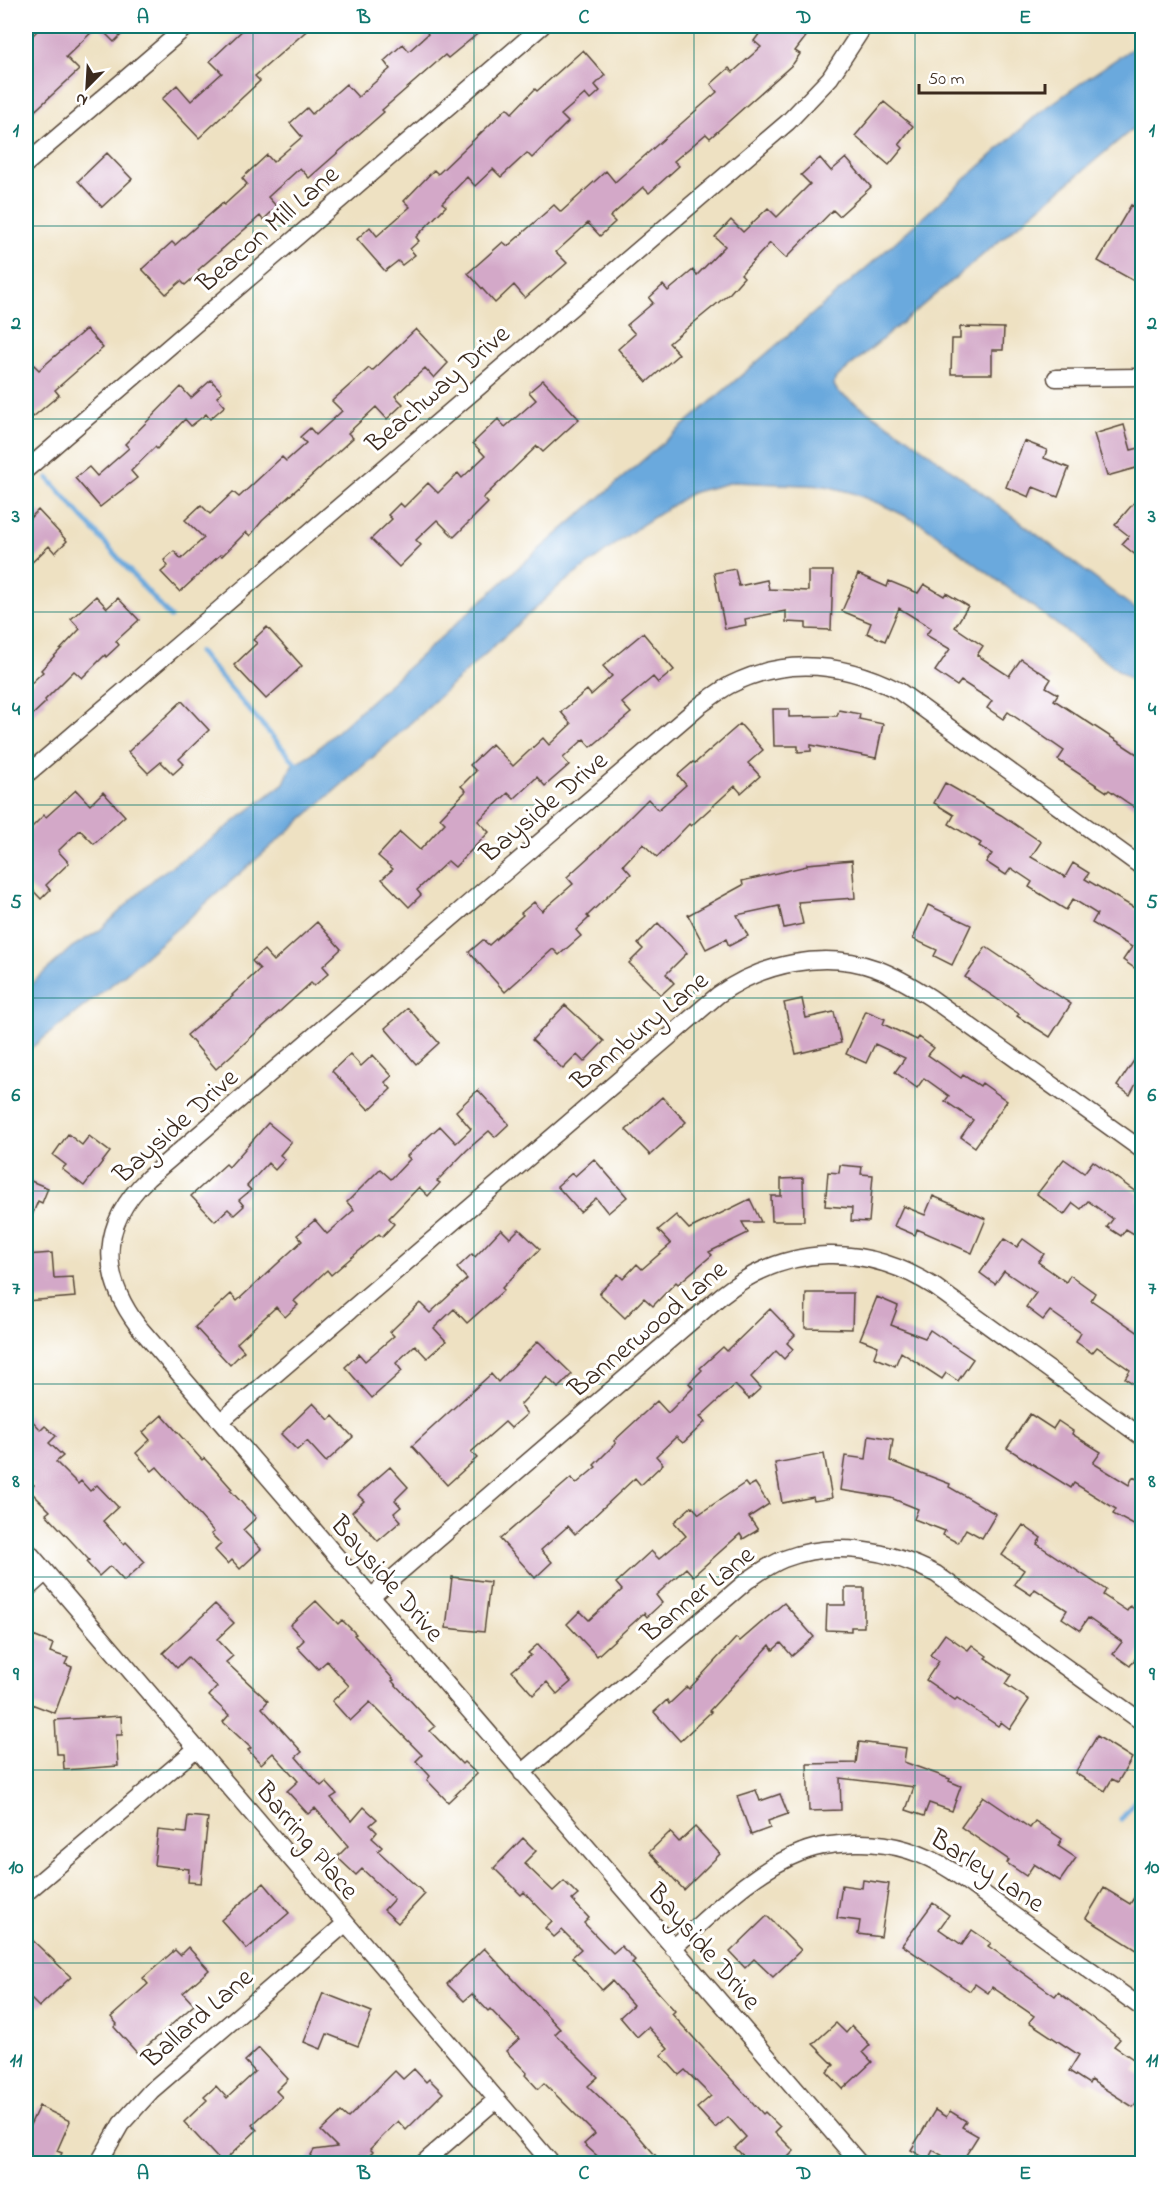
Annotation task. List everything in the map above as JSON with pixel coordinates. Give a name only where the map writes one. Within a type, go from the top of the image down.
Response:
[{"type":"street","points":[[26,164],[187,26]]},
{"type":"street","name":"Beacon Mill Lane","points":[[26,470],[542,26]]},
{"type":"street","name":"Beachway Drive","points":[[26,775],[788,122],[830,78],[864,26]]},
{"type":"street","points":[[1056,378],[1143,376]]},
{"type":"street","name":"Bayside Drive","points":[[860,2163],[672,1948],[138,1326],[119,1297],[111,1272],[111,1240],[118,1217],[127,1201],[148,1178],[699,706],[729,686],[766,672],[798,667],[839,669],[859,673],[898,691],[1143,867]]},
{"type":"street","name":"Bannbury Lane","points":[[221,1421],[718,995],[744,979],[774,967],[807,962],[842,962],[875,968],[903,981],[1143,1150]]},
{"type":"street","name":"Bannerwood Lane","points":[[371,1597],[722,1295],[757,1272],[799,1258],[829,1255],[856,1256],[882,1261],[910,1272],[935,1287],[1143,1437]]},
{"type":"street","name":"Barring Place","points":[[26,1549],[552,2163]]},
{"type":"street","name":"Banner Lane","points":[[522,1773],[748,1580],[786,1558],[832,1550],[877,1552],[909,1561],[936,1574],[1143,1722]]},
{"type":"street","points":[[26,1590],[45,1573]]},
{"type":"street","points":[[26,1893],[197,1748]]},
{"type":"street","name":"Barley Lane","points":[[672,1948],[747,1885],[789,1857],[812,1849],[843,1844],[886,1845],[921,1854],[946,1867],[1143,2008]]},
{"type":"street","name":"Ballard Lane","points":[[98,2163],[121,2124],[151,2091],[346,1923]]},
{"type":"street","points":[[422,2163],[497,2099]]},
{"type":"water","points":[[1142,42],[1142,121],[835,379],[834,385],[838,392],[909,438],[1142,614],[1142,688],[922,524],[885,506],[853,493],[826,486],[733,482],[691,493],[640,526],[558,587],[380,751],[125,974],[26,1052],[26,989],[72,947],[99,931],[156,877],[212,839],[284,783],[292,765],[313,753],[520,566],[873,262],[1039,113]]},
{"type":"building","points":[[42,26],[98,26],[66,57],[79,70],[26,119],[26,42]]},
{"type":"building","points":[[98,26],[130,26],[114,42]]},
{"type":"building","points":[[247,26],[312,26],[255,76],[260,81],[199,138],[162,99],[177,85],[191,101],[222,73],[210,61]]},
{"type":"building","points":[[433,26],[487,26],[448,58],[445,55],[309,178],[300,168],[268,197],[277,207],[263,220],[260,216],[198,270],[200,272],[185,285],[181,281],[166,294],[142,269],[172,242],[175,245],[223,203],[224,205],[247,184],[242,178],[267,155],[273,162],[302,137],[290,123],[307,108],[312,114],[346,84],[358,97],[390,69],[384,61],[403,44],[409,51],[428,34],[426,31]]},
{"type":"building","points":[[765,26],[814,26],[795,51],[800,54],[793,64],[710,138],[706,134],[674,161],[679,166],[649,193],[643,187],[610,217],[615,222],[600,236],[588,223],[556,252],[567,263],[551,277],[525,298],[514,285],[495,303],[468,273],[503,242],[508,246],[554,205],[561,212],[606,171],[615,182],[717,92],[711,84],[729,68],[733,72],[761,47],[754,41]]},
{"type":"building","points":[[583,50],[605,75],[595,85],[600,91],[590,100],[585,94],[561,115],[568,122],[532,158],[527,153],[501,177],[493,169],[475,186],[467,177],[442,203],[446,206],[416,237],[419,241],[410,249],[415,255],[402,265],[398,261],[385,271],[357,239],[370,227],[377,236],[410,207],[404,201],[434,170],[438,174],[507,108],[512,113],[535,89],[537,91]]},
{"type":"building","points":[[884,102],[913,126],[899,144],[903,148],[889,165],[855,136]]},
{"type":"building","points":[[107,153],[132,179],[102,207],[78,181]]},
{"type":"building","points":[[820,158],[831,171],[846,158],[871,187],[839,216],[833,210],[786,258],[770,243],[741,274],[744,277],[730,293],[669,343],[679,354],[647,382],[618,349],[635,334],[627,325],[653,303],[649,298],[663,285],[668,291],[693,270],[697,275],[725,246],[715,237],[731,220],[743,232],[768,208],[777,217],[810,184],[801,175]]},
{"type":"building","points":[[1131,205],[1143,211],[1143,286],[1098,261]]},
{"type":"building","points":[[960,327],[1004,328],[1003,350],[992,350],[992,374],[951,374],[952,339],[960,339]]},
{"type":"building","points":[[86,329],[103,348],[55,390],[59,395],[33,417],[26,407],[26,372],[34,365],[39,370]]},
{"type":"building","points":[[416,329],[448,363],[434,378],[425,368],[395,396],[403,404],[387,419],[376,407],[348,433],[353,438],[262,521],[250,536],[246,532],[180,592],[161,572],[168,566],[164,560],[174,551],[181,559],[204,538],[185,520],[201,505],[210,514],[233,492],[239,497],[282,457],[286,461],[306,443],[300,437],[310,428],[316,435],[342,411],[332,401],[369,368],[372,371]]},
{"type":"building","points":[[211,380],[222,392],[217,397],[225,406],[210,419],[206,414],[191,426],[185,419],[157,449],[155,447],[131,471],[137,478],[100,507],[75,478],[89,467],[97,476],[129,448],[125,444],[181,387],[191,398]]},
{"type":"building","points":[[543,380],[579,419],[543,452],[537,446],[483,498],[488,503],[454,537],[437,520],[416,540],[421,545],[399,567],[371,539],[392,519],[388,515],[400,503],[404,507],[428,483],[438,493],[458,473],[462,478],[485,456],[473,443],[498,419],[505,427],[536,400],[529,392]]},
{"type":"building","points":[[1124,425],[1131,450],[1143,447],[1143,466],[1107,476],[1094,434]]},
{"type":"building","points":[[1024,441],[1047,450],[1044,458],[1069,468],[1058,497],[1033,487],[1029,497],[1006,487]]},
{"type":"building","points":[[1143,492],[1143,561],[1122,544],[1129,536],[1115,525]]},
{"type":"building","points":[[38,510],[67,541],[55,553],[49,546],[26,568],[26,522]]},
{"type":"building","points":[[735,569],[739,586],[767,580],[769,589],[808,591],[808,571],[833,571],[831,630],[806,629],[806,623],[786,622],[786,611],[745,619],[746,625],[725,629],[714,573]]},
{"type":"building","points":[[858,574],[887,587],[889,581],[918,593],[924,584],[968,606],[955,627],[983,646],[977,655],[1009,676],[1021,659],[1051,679],[1046,687],[1058,694],[1054,700],[1143,758],[1143,813],[1058,760],[1064,751],[1008,712],[1003,719],[987,708],[992,701],[961,681],[957,686],[935,671],[950,649],[926,635],[931,628],[899,608],[885,641],[867,633],[871,623],[842,611]]},
{"type":"building","points":[[96,596],[107,608],[118,598],[139,620],[116,641],[119,645],[106,657],[105,655],[82,678],[74,671],[26,721],[26,688],[80,629],[71,619]]},
{"type":"building","points":[[267,627],[302,666],[266,699],[234,665],[257,643],[253,640]]},
{"type":"building","points":[[643,633],[674,670],[658,683],[653,677],[622,703],[631,713],[591,747],[584,739],[563,758],[569,765],[545,786],[537,777],[514,799],[508,793],[478,821],[489,832],[455,867],[448,861],[417,890],[421,895],[409,907],[382,879],[393,869],[378,856],[400,832],[420,850],[445,823],[440,818],[466,791],[461,786],[476,771],[470,765],[492,744],[513,766],[543,738],[549,745],[571,724],[561,712],[587,690],[591,695],[612,676],[603,666]]},
{"type":"building","points":[[182,701],[209,730],[179,759],[184,764],[173,774],[161,762],[148,773],[128,752]]},
{"type":"building","points":[[773,709],[789,709],[789,717],[837,716],[839,710],[860,714],[859,719],[883,724],[876,758],[811,745],[811,751],[798,752],[798,746],[774,746]]},
{"type":"building","points":[[740,724],[763,750],[748,763],[760,776],[741,793],[735,786],[691,826],[689,824],[657,857],[643,844],[623,865],[631,874],[587,916],[589,918],[576,930],[581,936],[559,955],[553,949],[505,992],[469,952],[483,940],[489,945],[534,902],[542,911],[573,884],[567,877],[648,799],[658,810],[686,785],[678,775]]},
{"type":"building","points":[[945,783],[1001,815],[1041,842],[1031,857],[1065,877],[1073,863],[1089,873],[1085,879],[1143,913],[1143,974],[1123,960],[1132,947],[1092,923],[1097,914],[1073,899],[1066,910],[1029,887],[1032,882],[1011,868],[1006,875],[986,862],[992,854],[979,846],[981,843],[949,824],[954,815],[934,803]]},
{"type":"building","points":[[76,790],[90,805],[103,792],[125,816],[94,844],[80,830],[58,851],[69,863],[46,885],[50,890],[41,899],[26,883],[26,833],[44,815],[46,817]]},
{"type":"building","points":[[852,860],[855,898],[798,902],[803,924],[784,928],[779,906],[737,915],[748,936],[729,946],[726,939],[706,949],[688,915],[743,885],[742,881],[807,866],[807,864]]},
{"type":"building","points":[[928,905],[971,925],[952,965],[934,956],[937,950],[913,939]]},
{"type":"building","points":[[317,922],[341,949],[323,966],[329,973],[314,986],[311,983],[216,1069],[187,1035],[233,996],[260,969],[252,961],[264,950],[274,961]]},
{"type":"building","points":[[658,923],[687,953],[666,974],[674,983],[661,995],[629,963],[643,949],[638,944]]},
{"type":"building","points":[[986,947],[1071,1004],[1050,1037],[1017,1016],[1019,1014],[965,977]]},
{"type":"building","points":[[802,999],[806,1018],[834,1012],[841,1043],[796,1054],[784,1003]]},
{"type":"building","points":[[565,1005],[604,1041],[584,1062],[577,1055],[563,1069],[532,1040]]},
{"type":"building","points":[[408,1008],[439,1043],[416,1064],[385,1028]]},
{"type":"building","points":[[866,1011],[885,1019],[883,1024],[917,1040],[919,1037],[934,1048],[928,1055],[961,1078],[963,1075],[980,1086],[982,1083],[1007,1101],[975,1147],[961,1137],[973,1120],[945,1101],[949,1096],[924,1078],[917,1088],[895,1072],[905,1058],[875,1044],[866,1063],[846,1054]]},
{"type":"building","points":[[1143,1047],[1143,1086],[1137,1082],[1130,1095],[1117,1086]]},
{"type":"building","points":[[350,1054],[361,1066],[373,1055],[392,1076],[385,1082],[391,1089],[369,1110],[332,1071]]},
{"type":"building","points":[[478,1090],[509,1124],[495,1137],[489,1131],[467,1150],[437,1181],[440,1183],[428,1196],[419,1187],[389,1218],[394,1224],[382,1237],[379,1234],[331,1275],[327,1270],[294,1301],[298,1305],[285,1317],[276,1307],[237,1343],[244,1351],[230,1365],[195,1327],[231,1294],[237,1301],[302,1241],[297,1235],[315,1220],[327,1234],[354,1210],[347,1202],[380,1169],[391,1179],[410,1159],[407,1156],[440,1126],[456,1143],[471,1129],[456,1111]]},
{"type":"building","points":[[662,1097],[686,1122],[650,1155],[626,1130]]},
{"type":"building","points":[[268,1123],[291,1142],[280,1155],[285,1159],[275,1170],[268,1163],[247,1186],[251,1190],[239,1200],[244,1206],[234,1215],[228,1209],[215,1221],[191,1196],[226,1164],[229,1167]]},
{"type":"building","points":[[68,1134],[82,1145],[89,1136],[110,1152],[84,1186],[62,1169],[66,1165],[53,1155]]},
{"type":"building","points":[[594,1159],[627,1197],[608,1213],[596,1198],[580,1212],[557,1186],[572,1173],[575,1176]]},
{"type":"building","points":[[1064,1159],[1084,1173],[1093,1161],[1140,1195],[1137,1200],[1143,1204],[1143,1223],[1134,1234],[1126,1229],[1121,1236],[1107,1227],[1113,1219],[1088,1201],[1081,1209],[1073,1203],[1064,1215],[1037,1194]]},
{"type":"building","points":[[840,1165],[862,1167],[861,1174],[873,1175],[869,1222],[851,1221],[852,1208],[825,1206],[828,1172],[839,1173]]},
{"type":"building","points":[[803,1178],[804,1221],[772,1221],[771,1196],[781,1196],[781,1179]]},
{"type":"building","points":[[26,1179],[48,1188],[42,1203],[38,1201],[26,1230]]},
{"type":"building","points":[[933,1196],[986,1219],[972,1253],[917,1229],[915,1235],[894,1226],[903,1206],[925,1215]]},
{"type":"building","points":[[750,1199],[761,1222],[742,1222],[748,1233],[709,1252],[712,1255],[678,1284],[676,1282],[653,1306],[644,1298],[625,1318],[599,1293],[618,1274],[623,1279],[637,1264],[642,1269],[671,1244],[658,1230],[676,1215],[689,1229]]},
{"type":"building","points":[[501,1229],[510,1238],[519,1229],[540,1249],[502,1288],[504,1290],[467,1323],[454,1309],[434,1328],[446,1341],[427,1358],[415,1345],[396,1363],[402,1371],[372,1398],[345,1367],[359,1354],[365,1361],[394,1336],[390,1332],[420,1303],[430,1313],[467,1279],[457,1268],[472,1254],[475,1257]]},
{"type":"building","points":[[1004,1239],[1017,1247],[1023,1239],[1044,1254],[1038,1262],[1066,1282],[1070,1275],[1095,1293],[1091,1300],[1143,1336],[1143,1390],[1125,1378],[1130,1370],[1097,1347],[1092,1353],[1076,1342],[1081,1333],[1050,1311],[1043,1320],[1026,1307],[1036,1293],[1004,1271],[995,1284],[980,1273]]},
{"type":"building","points":[[52,1253],[54,1278],[73,1277],[75,1297],[26,1301],[26,1255]]},
{"type":"building","points":[[806,1293],[853,1293],[852,1329],[805,1328]]},
{"type":"building","points":[[877,1297],[898,1306],[891,1325],[925,1338],[930,1330],[973,1359],[958,1381],[946,1373],[942,1379],[901,1352],[895,1366],[874,1357],[878,1346],[860,1339]]},
{"type":"building","points":[[770,1309],[795,1335],[787,1343],[793,1349],[784,1359],[776,1351],[751,1377],[761,1388],[749,1399],[735,1385],[700,1417],[705,1422],[683,1443],[676,1437],[656,1456],[663,1464],[641,1485],[635,1478],[575,1534],[568,1526],[541,1550],[552,1562],[535,1578],[500,1539],[571,1478],[576,1484],[596,1467],[594,1465],[616,1443],[614,1441],[657,1401],[668,1413],[693,1388],[689,1383],[702,1370],[700,1368],[723,1347],[727,1351]]},
{"type":"building","points":[[538,1341],[572,1374],[558,1388],[547,1377],[520,1405],[527,1414],[511,1428],[505,1422],[471,1452],[477,1458],[447,1485],[412,1446],[491,1374],[498,1382]]},
{"type":"building","points":[[313,1403],[329,1420],[333,1416],[353,1437],[326,1462],[307,1441],[297,1450],[281,1434]]},
{"type":"building","points":[[26,1414],[41,1430],[45,1426],[56,1436],[49,1443],[63,1456],[56,1462],[78,1484],[81,1481],[90,1491],[97,1485],[118,1507],[103,1521],[145,1562],[124,1581],[110,1566],[99,1576],[86,1562],[89,1560],[46,1514],[50,1511],[29,1490],[34,1485],[26,1477]]},
{"type":"building","points":[[1030,1414],[1053,1429],[1058,1421],[1073,1431],[1072,1434],[1101,1452],[1093,1463],[1129,1485],[1133,1477],[1143,1482],[1143,1530],[1113,1514],[1116,1509],[1074,1483],[1071,1488],[1007,1448]]},
{"type":"building","points":[[162,1415],[202,1460],[204,1458],[216,1471],[256,1518],[243,1530],[261,1549],[240,1569],[232,1560],[228,1564],[215,1550],[221,1544],[211,1534],[214,1532],[157,1467],[152,1471],[136,1453],[150,1440],[143,1432]]},
{"type":"building","points":[[869,1435],[893,1439],[890,1461],[950,1484],[949,1487],[996,1514],[982,1538],[966,1529],[958,1543],[943,1535],[945,1531],[914,1519],[918,1509],[891,1498],[840,1490],[845,1456],[866,1459]]},
{"type":"building","points":[[824,1454],[832,1498],[814,1501],[813,1497],[782,1503],[775,1463]]},
{"type":"building","points":[[390,1467],[408,1487],[395,1500],[401,1507],[394,1513],[401,1521],[378,1541],[352,1512],[364,1501],[358,1495]]},
{"type":"building","points":[[745,1483],[748,1487],[755,1483],[769,1504],[749,1517],[758,1530],[743,1539],[740,1534],[693,1576],[686,1568],[656,1595],[662,1603],[647,1617],[644,1613],[597,1656],[567,1624],[580,1611],[589,1620],[622,1590],[616,1583],[651,1551],[659,1559],[686,1536],[674,1522],[692,1506],[699,1514]]},
{"type":"building","points":[[1023,1525],[1041,1538],[1037,1544],[1106,1590],[1103,1595],[1127,1611],[1130,1606],[1143,1615],[1143,1648],[1130,1666],[1113,1654],[1122,1642],[1088,1618],[1080,1630],[1062,1618],[1067,1610],[1035,1589],[1031,1595],[1014,1584],[1024,1570],[1002,1555]]},
{"type":"building","points":[[452,1577],[490,1582],[484,1632],[446,1628]]},
{"type":"building","points":[[845,1588],[864,1588],[864,1627],[851,1627],[851,1631],[826,1630],[827,1605],[845,1605]]},
{"type":"building","points":[[316,1601],[338,1624],[342,1620],[356,1634],[354,1635],[394,1680],[392,1681],[435,1727],[430,1731],[462,1764],[464,1762],[477,1774],[448,1802],[427,1780],[430,1776],[416,1761],[422,1755],[370,1702],[350,1721],[332,1701],[349,1686],[327,1661],[318,1669],[297,1647],[304,1640],[290,1625]]},
{"type":"building","points":[[784,1603],[814,1637],[792,1656],[781,1643],[773,1650],[770,1645],[709,1711],[711,1712],[680,1741],[654,1712],[667,1700],[669,1704],[687,1687],[689,1689],[736,1638],[740,1641]]},
{"type":"building","points":[[215,1604],[234,1623],[217,1639],[233,1656],[226,1662],[268,1701],[262,1708],[302,1752],[296,1757],[321,1786],[326,1782],[337,1794],[331,1798],[352,1821],[364,1807],[377,1819],[370,1825],[377,1832],[372,1838],[382,1847],[378,1851],[425,1894],[398,1923],[384,1910],[394,1899],[362,1869],[356,1875],[337,1857],[348,1846],[315,1808],[308,1814],[287,1791],[298,1781],[273,1753],[261,1764],[248,1750],[251,1748],[223,1722],[229,1715],[209,1696],[217,1687],[188,1657],[177,1668],[163,1653]]},
{"type":"building","points":[[945,1634],[968,1650],[972,1645],[987,1656],[985,1658],[1011,1675],[1005,1684],[1029,1700],[1010,1729],[1001,1722],[998,1726],[926,1680],[939,1661],[930,1655]]},
{"type":"building","points":[[33,1636],[53,1644],[50,1652],[68,1658],[65,1664],[72,1667],[55,1713],[26,1702],[26,1655]]},
{"type":"building","points":[[538,1644],[571,1682],[557,1694],[547,1682],[533,1695],[512,1671],[531,1655],[528,1653]]},
{"type":"building","points":[[121,1716],[122,1735],[116,1735],[118,1766],[64,1770],[63,1754],[57,1754],[55,1720]]},
{"type":"building","points":[[1097,1736],[1132,1758],[1118,1782],[1112,1779],[1105,1791],[1075,1773]]},
{"type":"building","points":[[859,1742],[906,1748],[904,1762],[950,1779],[949,1781],[961,1786],[952,1811],[929,1803],[924,1816],[906,1810],[914,1787],[840,1778],[841,1810],[809,1811],[807,1764],[856,1763]]},
{"type":"building","points":[[756,1790],[760,1801],[780,1794],[788,1814],[768,1821],[770,1828],[751,1835],[737,1796]]},
{"type":"building","points":[[983,1796],[1030,1828],[1035,1821],[1062,1839],[1058,1846],[1076,1858],[1060,1881],[1034,1864],[1026,1876],[1007,1863],[1009,1860],[961,1827]]},
{"type":"building","points":[[188,1816],[208,1818],[201,1883],[188,1882],[189,1869],[154,1865],[158,1830],[186,1833]]},
{"type":"building","points":[[695,1827],[720,1854],[684,1890],[649,1852],[670,1832],[679,1842]]},
{"type":"building","points":[[523,1838],[536,1851],[524,1863],[553,1891],[564,1881],[578,1895],[572,1900],[589,1918],[584,1923],[613,1953],[621,1946],[635,1960],[632,1963],[675,2011],[672,2014],[763,2114],[765,2112],[780,2127],[775,2132],[794,2151],[782,2163],[751,2163],[735,2148],[746,2137],[728,2117],[715,2128],[697,2108],[711,2096],[685,2070],[679,2075],[661,2055],[668,2049],[648,2027],[637,2037],[620,2017],[633,2005],[612,1981],[602,1990],[572,1957],[581,1949],[562,1930],[554,1937],[545,1928],[552,1921],[524,1892],[521,1895],[494,1868]]},
{"type":"building","points":[[863,1880],[889,1884],[881,1937],[858,1934],[860,1921],[837,1918],[842,1885],[862,1888]]},
{"type":"building","points":[[264,1883],[289,1913],[247,1949],[221,1920]]},
{"type":"building","points":[[1143,1884],[1143,1954],[1086,1918],[1104,1888],[1130,1904]]},
{"type":"building","points":[[933,1903],[949,1915],[939,1929],[962,1945],[972,1930],[991,1943],[988,1946],[1010,1961],[1009,1963],[1055,1996],[1058,1992],[1120,2039],[1114,2046],[1139,2063],[1134,2071],[1143,2077],[1143,2107],[1136,2103],[1133,2107],[1091,2080],[1089,2084],[1069,2071],[1079,2055],[1029,2022],[1034,2016],[992,1987],[988,1993],[975,1984],[970,1991],[902,1945]]},
{"type":"building","points":[[767,1916],[801,1950],[773,1977],[754,1959],[745,1968],[730,1952]]},
{"type":"building","points":[[26,1934],[71,1977],[39,2007],[26,1994]]},
{"type":"building","points":[[188,1947],[209,1970],[183,1993],[194,2005],[138,2054],[114,2027],[117,2024],[111,2017],[148,1984],[143,1978],[175,1950],[180,1955]]},
{"type":"building","points":[[484,1948],[560,2029],[555,2034],[598,2077],[588,2086],[630,2126],[662,2163],[605,2163],[584,2144],[595,2134],[544,2083],[538,2089],[525,2075],[527,2073],[506,2051],[519,2039],[472,1994],[464,2001],[447,1984]]},
{"type":"building","points":[[323,1993],[372,2012],[358,2046],[327,2034],[321,2049],[304,2042]]},
{"type":"building","points":[[836,2023],[846,2033],[852,2026],[870,2045],[863,2052],[872,2062],[843,2089],[827,2072],[834,2065],[813,2044]]},
{"type":"building","points":[[259,2048],[288,2079],[276,2091],[282,2097],[252,2125],[257,2130],[222,2163],[184,2122],[207,2100],[204,2097],[216,2086],[227,2098],[255,2072],[245,2061]]},
{"type":"building","points":[[414,2069],[426,2082],[429,2079],[443,2093],[406,2130],[398,2121],[370,2149],[373,2152],[362,2163],[306,2163],[314,2150],[337,2147],[321,2131],[341,2112],[348,2118],[395,2071],[403,2079]]},
{"type":"building","points":[[39,2106],[70,2121],[57,2151],[62,2153],[57,2163],[37,2163],[26,2158],[26,2123],[30,2125]]},
{"type":"building","points":[[935,2110],[946,2117],[950,2111],[966,2121],[962,2127],[978,2136],[961,2163],[955,2163],[933,2150],[928,2160],[911,2150]]},
{"type":"waterway","points":[[48,478],[170,617]]},
{"type":"waterway","points":[[199,652],[298,766]]},
{"type":"waterway","points":[[1121,1820],[1142,1791]]}]
